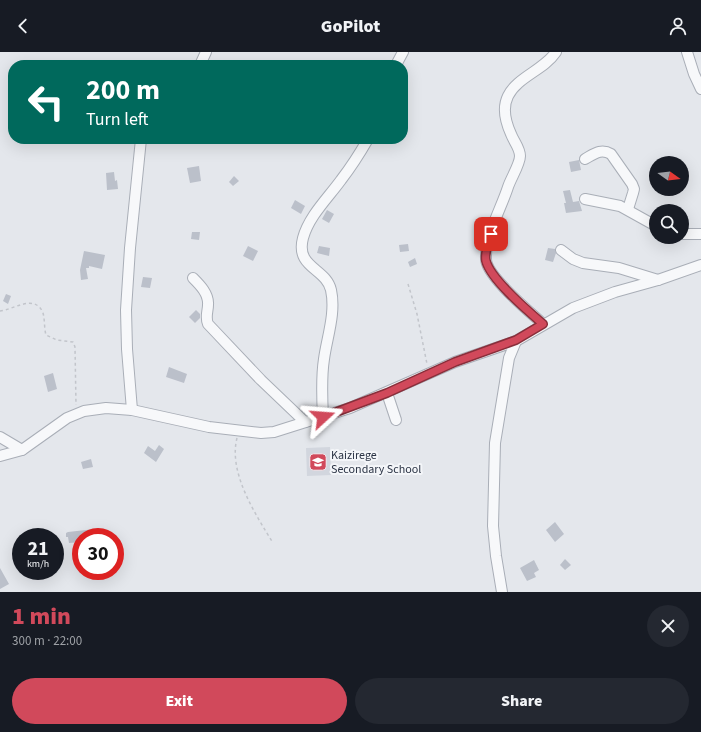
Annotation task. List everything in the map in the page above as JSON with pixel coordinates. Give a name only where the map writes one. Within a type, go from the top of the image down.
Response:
[{"type":"street","points":[[543,324],[494,277],[486,260],[488,242],[511,177],[520,160],[518,147],[511,135],[506,118],[505,104],[507,97],[513,88],[551,60],[556,52]]},
{"type":"street","points":[[687,52],[701,90]]},
{"type":"street","points":[[132,410],[127,349],[126,310],[130,248],[140,144]]},
{"type":"street","points":[[323,417],[322,398],[324,361],[333,310],[333,299],[327,282],[303,258],[301,247],[302,240],[306,227],[343,178],[365,144]]},
{"type":"street","points":[[585,159],[594,153],[602,151],[611,154],[634,189],[628,209]]},
{"type":"street","points":[[585,199],[620,206],[649,222]]},
{"type":"street","points":[[689,234],[701,234]]},
{"type":"street","points":[[561,250],[573,259],[583,263],[619,268],[658,280]]},
{"type":"street","points":[[0,456],[13,454],[22,450],[67,418],[84,411],[106,408],[132,410],[209,427],[261,433],[274,432],[323,417],[387,393],[455,362],[516,340],[573,308],[614,292],[658,280],[701,265]]},
{"type":"street","points":[[193,278],[207,297],[209,304],[207,321],[212,329],[305,422]]},
{"type":"street","points":[[502,592],[493,526],[495,443],[507,364],[516,340]]},
{"type":"street","points":[[387,393],[396,420]]},
{"type":"street","points":[[0,436],[22,450]]},
{"type":"path","points":[[408,284],[417,314],[424,352],[430,374]]},
{"type":"path","points":[[0,310],[30,303],[37,306],[41,309],[43,314],[46,335],[57,340],[73,342],[75,347],[76,414]]},
{"type":"path","points":[[240,431],[235,446],[235,458],[238,474],[259,521],[273,543]]},
{"type":"shaded area","name":"Kaizirege Secondary School","points":[[330,447],[331,475],[307,476],[306,448]]},
{"type":"building","points":[[579,160],[581,170],[571,172],[569,162]]},
{"type":"building","points":[[199,166],[201,181],[190,183],[187,168]]},
{"type":"building","points":[[114,172],[118,189],[107,190],[106,173]]},
{"type":"building","points":[[234,176],[239,181],[233,186],[229,182]]},
{"type":"building","points":[[570,190],[573,202],[579,201],[582,211],[566,213],[564,203],[566,203],[563,191]]},
{"type":"building","points":[[295,200],[305,206],[301,214],[291,208]]},
{"type":"building","points":[[327,210],[334,214],[329,223],[322,219]]},
{"type":"building","points":[[192,232],[200,232],[199,240],[191,239]]},
{"type":"building","points":[[408,244],[409,251],[400,252],[399,245]]},
{"type":"building","points":[[248,246],[258,251],[253,261],[243,256]]},
{"type":"building","points":[[319,246],[330,248],[329,256],[317,253]]},
{"type":"building","points":[[548,248],[555,249],[556,253],[553,262],[545,260]]},
{"type":"building","points":[[84,251],[105,255],[102,269],[89,266],[89,268],[86,268],[88,279],[81,280],[80,270]]},
{"type":"building","points":[[415,258],[417,264],[410,267],[408,262]]},
{"type":"building","points":[[143,277],[152,278],[150,288],[141,287]]},
{"type":"building","points":[[6,294],[11,296],[8,304],[3,301]]},
{"type":"building","points":[[196,310],[200,314],[200,318],[195,323],[189,317]]},
{"type":"building","points":[[169,367],[187,374],[184,383],[166,377]]},
{"type":"building","points":[[53,373],[57,389],[48,392],[44,376]]},
{"type":"building","points":[[159,445],[164,449],[156,462],[144,453],[148,446],[155,451]]},
{"type":"building","points":[[91,459],[93,467],[83,469],[81,462]]},
{"type":"building","points":[[555,522],[564,534],[555,542],[546,530]]},
{"type":"building","points":[[72,532],[72,543],[69,543],[68,537],[66,537],[66,533]]},
{"type":"building","points":[[565,559],[571,565],[565,570],[560,565]]},
{"type":"building","points":[[534,560],[539,570],[534,573],[536,577],[527,581],[520,568]]},
{"type":"building","points":[[0,568],[9,584],[0,589]]},
{"type":"place","name":"Kaizirege Secondary School","points":[[318,462]]},
{"type":"route","points":[[323,417],[387,393],[455,362],[516,340],[543,324],[494,277],[486,260],[488,242],[491,234]]}]
